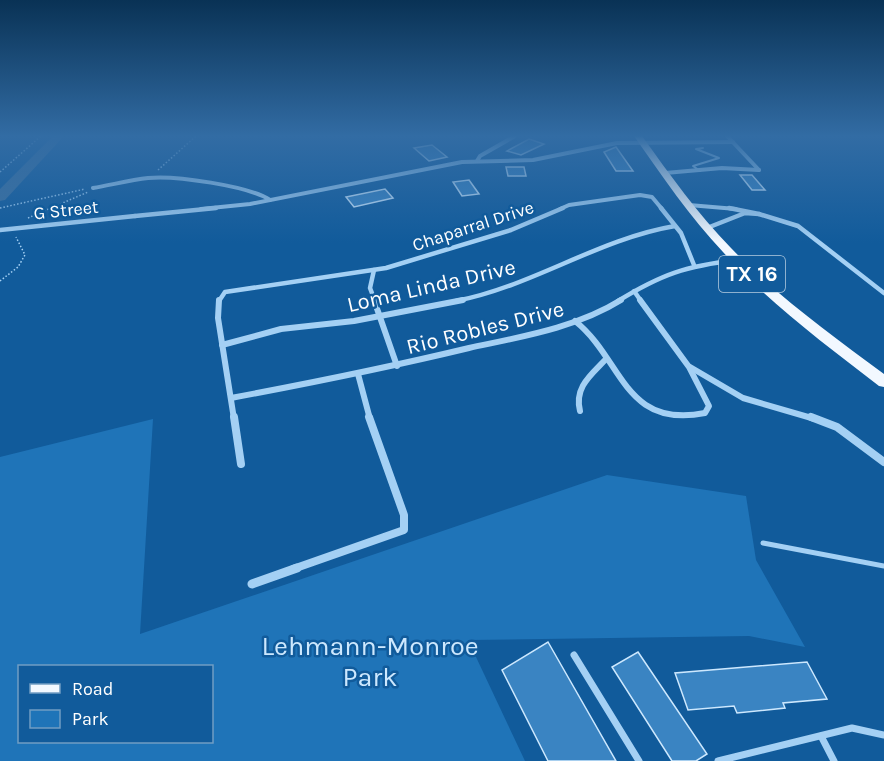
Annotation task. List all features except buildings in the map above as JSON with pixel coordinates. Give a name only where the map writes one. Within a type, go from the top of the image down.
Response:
[{"type":"main road","name":"TX 16","points":[[665,173],[707,228],[737,260],[792,310],[884,382]]},
{"type":"street","name":"G Street","points":[[0,230],[270,200],[411,172]]},
{"type":"street","points":[[665,173],[691,172]]},
{"type":"street","points":[[93,188],[150,178],[190,180],[260,193],[270,200]]},
{"type":"street","name":"Chaparral Drive","points":[[222,345],[218,305],[222,294],[237,289],[374,270],[511,230],[578,203],[648,195],[685,241],[694,265]]},
{"type":"street","points":[[689,205],[722,206],[798,226],[884,293]]},
{"type":"street","points":[[707,228],[745,213],[759,214]]},
{"type":"street","name":"Loma Linda Drive","points":[[222,345],[281,329],[381,316],[496,290],[529,280],[640,232],[675,226]]},
{"type":"street","name":"Rio Robles Drive","points":[[231,398],[397,366],[575,321],[613,306],[634,291],[659,278],[694,265],[737,260]]},
{"type":"street","points":[[374,270],[370,288],[397,366]]},
{"type":"street","points":[[575,321],[589,331],[632,397],[643,405],[678,415],[694,415],[708,410],[707,397],[689,367],[667,340],[634,291]]},
{"type":"street","points":[[222,345],[241,464]]},
{"type":"street","points":[[580,411],[576,400],[578,390],[606,359]]},
{"type":"street","points":[[689,367],[743,398],[799,413],[837,427],[884,462]]},
{"type":"street","points":[[252,584],[404,530],[405,515],[363,400],[358,374]]},
{"type":"lane","points":[[763,543],[884,566]]},
{"type":"lane","points":[[574,655],[639,761]]},
{"type":"lane","points":[[718,761],[748,757],[852,728],[884,735]]},
{"type":"lane","points":[[821,736],[834,761]]},
{"type":"path","points":[[0,208],[84,190]]},
{"type":"path","points":[[0,281],[18,267],[25,255],[14,233]]},
{"type":"green space","name":"Lehmann-Monroe Park","points":[[153,419],[140,634],[607,475],[746,496],[756,560],[805,647],[749,636],[468,640],[525,761],[0,761],[0,457]]},
{"type":"waterway","points":[[0,197],[25,172]]}]
